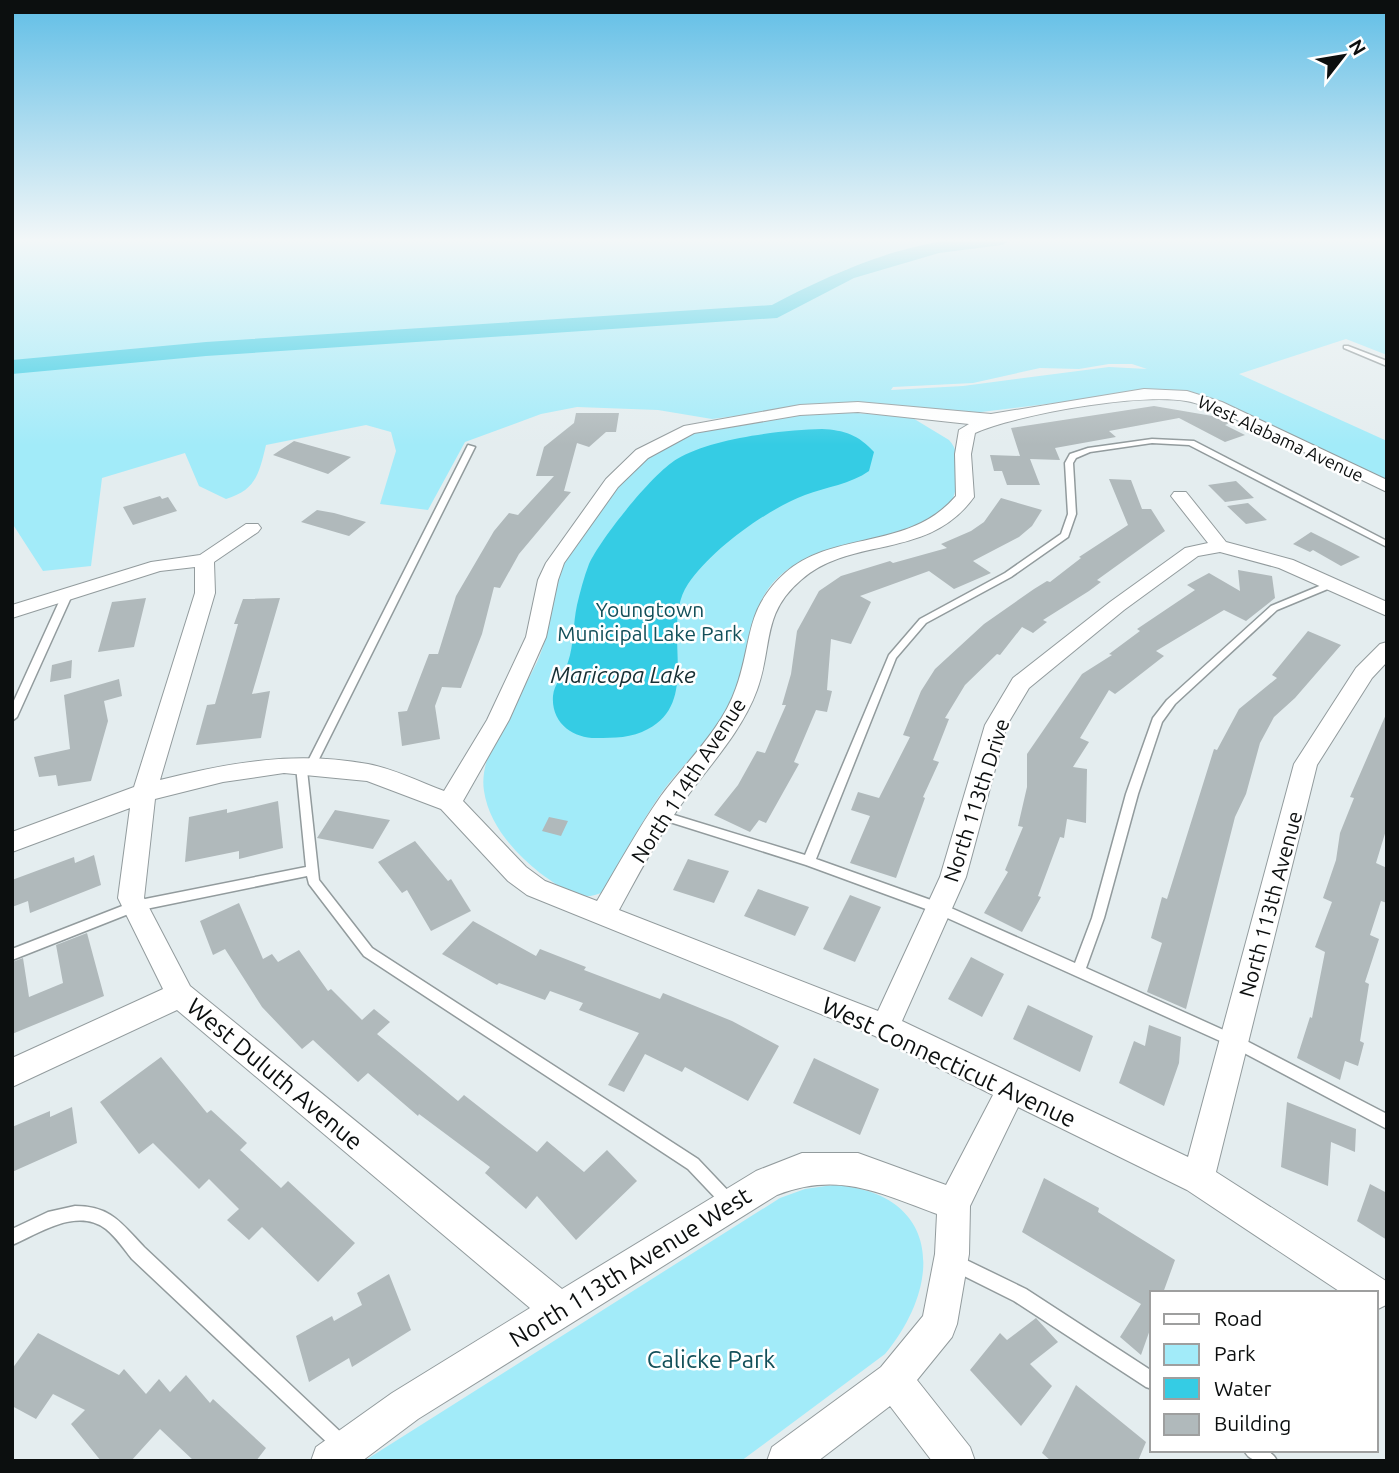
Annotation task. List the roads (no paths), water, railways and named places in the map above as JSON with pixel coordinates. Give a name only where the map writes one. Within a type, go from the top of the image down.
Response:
[{"type":"street","name":"North 114th Avenue","points":[[602,916],[661,815],[737,709],[751,681],[761,618],[772,596],[803,569],[842,554],[930,530],[945,522],[965,498],[964,454],[967,430],[998,417],[1127,396],[1174,394]]},
{"type":"street","name":"West Alabama Avenue","points":[[1174,394],[1217,405],[1387,487]]},
{"type":"street","points":[[12,842],[144,793],[223,773],[284,765],[369,773],[450,803],[498,720],[536,637],[548,580],[555,563],[612,483],[642,454],[690,429],[800,410],[858,407],[971,419],[998,417]]},
{"type":"street","points":[[1180,496],[1220,546]]},
{"type":"street","points":[[12,612],[158,566],[205,561],[252,528]]},
{"type":"street","name":"North 113th Drive","points":[[885,1027],[953,877],[996,725],[1021,683],[1117,606],[1192,552],[1220,546],[1262,553],[1387,610]]},
{"type":"street","name":"West Duluth Avenue","points":[[205,561],[205,593],[144,793],[131,898],[180,995],[560,1310]]},
{"type":"street","name":"North 113th Avenue","points":[[1198,1179],[1306,764],[1364,673],[1387,649]]},
{"type":"street","name":"West Connecticut Avenue","points":[[450,803],[526,881],[552,896],[885,1027],[1198,1179],[1370,1291]]},
{"type":"street","points":[[12,1073],[180,995]]},
{"type":"street","points":[[786,1461],[894,1380],[939,1324],[951,1261],[954,1204],[1011,1090]]},
{"type":"street","name":"North 113th Avenue West","points":[[337,1454],[405,1406],[767,1182],[802,1169],[858,1169],[954,1204]]},
{"type":"street","points":[[894,1380],[956,1461]]},
{"type":"lane","points":[[1346,347],[1387,364]]},
{"type":"lane","points":[[809,861],[892,657],[923,621],[1008,575],[1065,535],[1072,513],[1069,463],[1073,456],[1088,450],[1152,441],[1191,443],[1387,544]]},
{"type":"lane","points":[[471,447],[305,767],[313,881],[368,952],[693,1164],[731,1205]]},
{"type":"lane","points":[[1078,972],[1098,918],[1132,794],[1157,721],[1171,702],[1274,608],[1332,584]]},
{"type":"lane","points":[[12,717],[68,593]]},
{"type":"lane","points":[[661,815],[809,861],[938,908],[1234,1041],[1387,1122]]},
{"type":"lane","points":[[12,955],[135,906],[312,870]]},
{"type":"lane","points":[[12,1237],[63,1214],[85,1213],[110,1222],[337,1454]]},
{"type":"lane","points":[[951,1261],[1020,1295],[1150,1380]]},
{"type":"water","name":"Maricopa Lake","points":[[822,429],[851,434],[863,441],[874,452],[869,471],[846,482],[805,495],[774,510],[725,544],[698,571],[680,601],[677,621],[677,682],[673,700],[664,716],[648,729],[623,737],[587,737],[565,727],[556,714],[553,696],[570,655],[577,605],[585,574],[595,553],[628,507],[667,466],[692,452],[768,433]]},
{"type":"waterway","points":[[12,367],[206,349],[777,311],[783,308]]},
{"type":"park label","name":"Youngtown Municipal Lake Park","points":[[650,621]]},
{"type":"park label","name":"Calicke Park","points":[[711,1359]]}]
